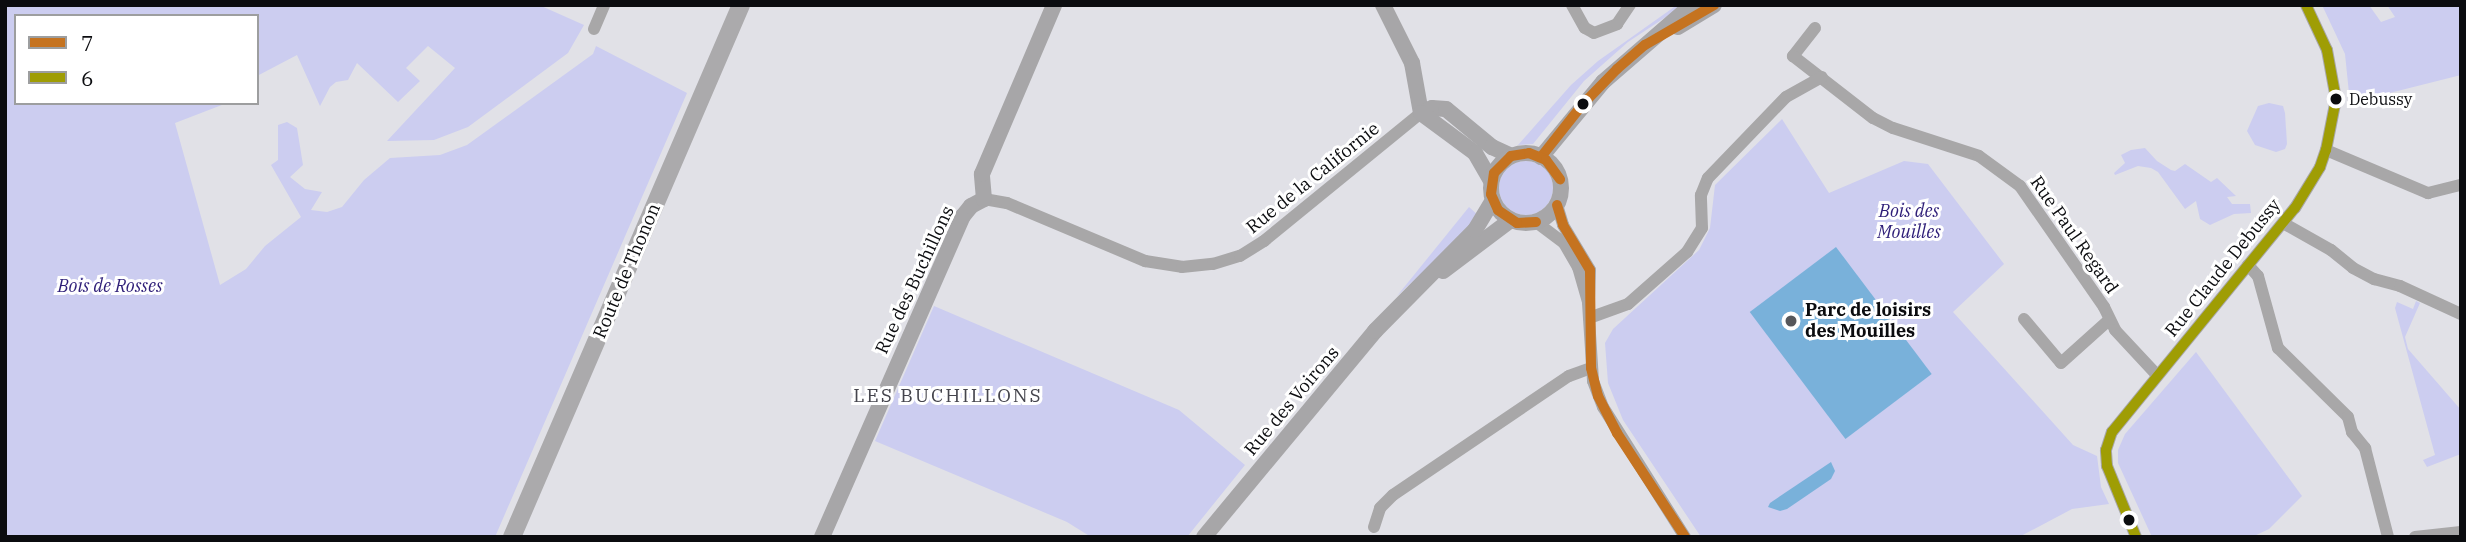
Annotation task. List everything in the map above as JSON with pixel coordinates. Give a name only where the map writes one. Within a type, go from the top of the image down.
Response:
[{"type":"main road","name":"Route de Thonon","points":[[512,537],[741,5]]},
{"type":"street","points":[[594,29],[604,5]]},
{"type":"street","points":[[984,199],[982,174],[1054,5]]},
{"type":"street","points":[[1383,5],[1412,62],[1420,113],[1479,158],[1491,181],[1493,200],[1502,214],[1511,220],[1536,222],[1553,233],[1569,251],[1588,303]]},
{"type":"street","points":[[1572,5],[1585,28],[1594,33],[1617,24],[1630,5]]},
{"type":"street","points":[[1542,157],[1591,94],[1692,5]]},
{"type":"street","points":[[1645,46],[1714,5]]},
{"type":"street","name":"Rue Claude Debussy","points":[[2136,537],[2108,471],[2106,450],[2120,420],[2283,223],[2311,183],[2326,150],[2334,120],[2335,93],[2327,50],[2306,5]]},
{"type":"street","name":"Rue Paul Regard","points":[[1815,28],[1793,56],[1879,121],[1962,149],[2008,174],[2033,200],[2104,307],[2109,320],[2157,375]]},
{"type":"street","points":[[1589,318],[1628,304],[1687,251],[1702,228],[1701,195],[1706,181],[1776,107],[1793,92],[1822,77]]},
{"type":"street","points":[[1420,113],[1432,108],[1446,109],[1492,147],[1511,156]]},
{"type":"street","name":"Rue de la Californie","points":[[984,199],[1007,203],[1145,261],[1182,267],[1213,264],[1240,256],[1264,242],[1420,113]]},
{"type":"street","points":[[2326,150],[2428,193],[2461,186]]},
{"type":"street","points":[[1491,181],[1498,166],[1511,156],[1523,153],[1542,157],[1554,167],[1561,182],[1557,205],[1563,225],[1590,270],[1588,303],[1591,368],[1603,407],[1685,537]]},
{"type":"street","name":"Rue des Buchillons","points":[[822,537],[963,216],[971,206],[984,199]]},
{"type":"street","name":"Rue des Voirons","points":[[1204,537],[1375,331],[1475,230],[1493,200]]},
{"type":"street","points":[[1536,222],[1548,216],[1557,205]]},
{"type":"street","name":"Rue des Voirons","points":[[1413,293],[1511,220]]},
{"type":"street","points":[[2283,223],[2331,250],[2353,268],[2374,279],[2400,286],[2461,314]]},
{"type":"street","points":[[2248,265],[2258,276],[2278,348],[2348,417],[2352,432],[2365,448],[2388,537]]},
{"type":"street","name":"Rue Paul Regard","points":[[2024,319],[2061,363],[2109,320]]},
{"type":"street","points":[[1374,527],[1380,508],[1393,495],[1566,378],[1591,368]]},
{"type":"street","points":[[2415,537],[2458,535]]},
{"type":"green space","name":"Bois de Rosses","points":[[5,5],[539,5],[584,25],[568,53],[468,127],[434,140],[387,141],[455,68],[428,46],[406,68],[420,81],[398,102],[357,63],[348,80],[336,82],[330,87],[320,106],[297,55],[259,75],[259,14],[14,14],[14,105],[222,105],[175,123],[220,285],[246,269],[265,246],[301,217],[271,165],[278,160],[278,125],[287,122],[297,128],[303,165],[290,177],[305,189],[322,192],[311,210],[327,212],[342,207],[364,180],[390,158],[440,155],[467,145],[593,54],[596,46],[687,93],[495,537],[5,537]]},
{"type":"green space","points":[[1677,5],[1684,5],[1628,42],[1584,81],[1533,144],[1518,145],[1571,85],[1598,61]]},
{"type":"green space","points":[[2322,5],[2369,5],[2381,22],[2395,17],[2387,5],[2461,5],[2461,75],[2350,103],[2345,54]]},
{"type":"green space","points":[[2269,103],[2283,106],[2285,113],[2287,144],[2285,149],[2276,152],[2255,145],[2247,131],[2258,106]]},
{"type":"green space","name":"Parc de loisirs des Mouilles","points":[[1782,119],[1829,193],[1904,161],[1928,164],[2004,264],[1953,312],[2073,445],[2097,456],[2101,487],[2109,504],[2072,509],[2019,537],[1701,537],[1623,420],[1608,383],[1605,343],[1613,329],[1699,250],[1710,228],[1715,185]]},
{"type":"green space","points":[[2145,148],[2157,161],[2171,170],[2175,171],[2185,164],[2211,182],[2217,178],[2236,196],[2227,197],[2232,204],[2250,204],[2251,213],[2234,214],[2210,225],[2200,219],[2196,201],[2185,209],[2158,172],[2151,168],[2138,166],[2115,175],[2125,163],[2121,155]]},
{"type":"green space","points":[[1526,161],[1545,169],[1553,188],[1545,207],[1526,215],[1507,207],[1499,188],[1507,169]]},
{"type":"green space","points":[[1469,207],[1479,216],[1466,232],[1397,296]]},
{"type":"green space","points":[[2416,301],[2420,303],[2405,337],[2408,349],[2461,410],[2461,454],[2427,467],[2423,460],[2435,455],[2395,308],[2397,302],[2413,309]]},
{"type":"green space","points":[[934,306],[1179,410],[1245,465],[1187,537],[1091,537],[1067,522],[875,441]]},
{"type":"green space","points":[[2196,352],[2302,496],[2269,529],[2252,537],[2152,537],[2118,463],[2118,450],[2125,434]]},
{"type":"shaded area","points":[[1836,247],[1932,374],[1845,439],[1750,312]]},
{"type":"shaded area","points":[[1831,462],[1835,471],[1831,479],[1787,509],[1780,511],[1768,507],[1770,503]]},
{"type":"transit line","name":"7","points":[[1541,157],[1583,104],[1617,69],[1645,45],[1714,5]]},
{"type":"transit line","name":"6","points":[[2136,537],[2107,466],[2106,450],[2112,432],[2295,208],[2320,167],[2326,150],[2336,99],[2327,50],[2306,5]]},
{"type":"transit line","name":"7","points":[[1536,222],[1517,223],[1498,210],[1491,194],[1494,173],[1511,156],[1529,153],[1546,160],[1560,179]]},
{"type":"transit line","name":"7","points":[[1557,205],[1563,225],[1590,270],[1591,368],[1598,396],[1617,433],[1685,537]]},
{"type":"place","name":"Debussy","points":[[2336,99]]},
{"type":"place","name":"Parc de loisirs des Mouilles","points":[[1791,321]]},
{"type":"district","name":"LES BUCHILLONS","points":[[948,396]]},
{"type":"park label","name":"Bois des Mouilles","points":[[1909,222]]}]
